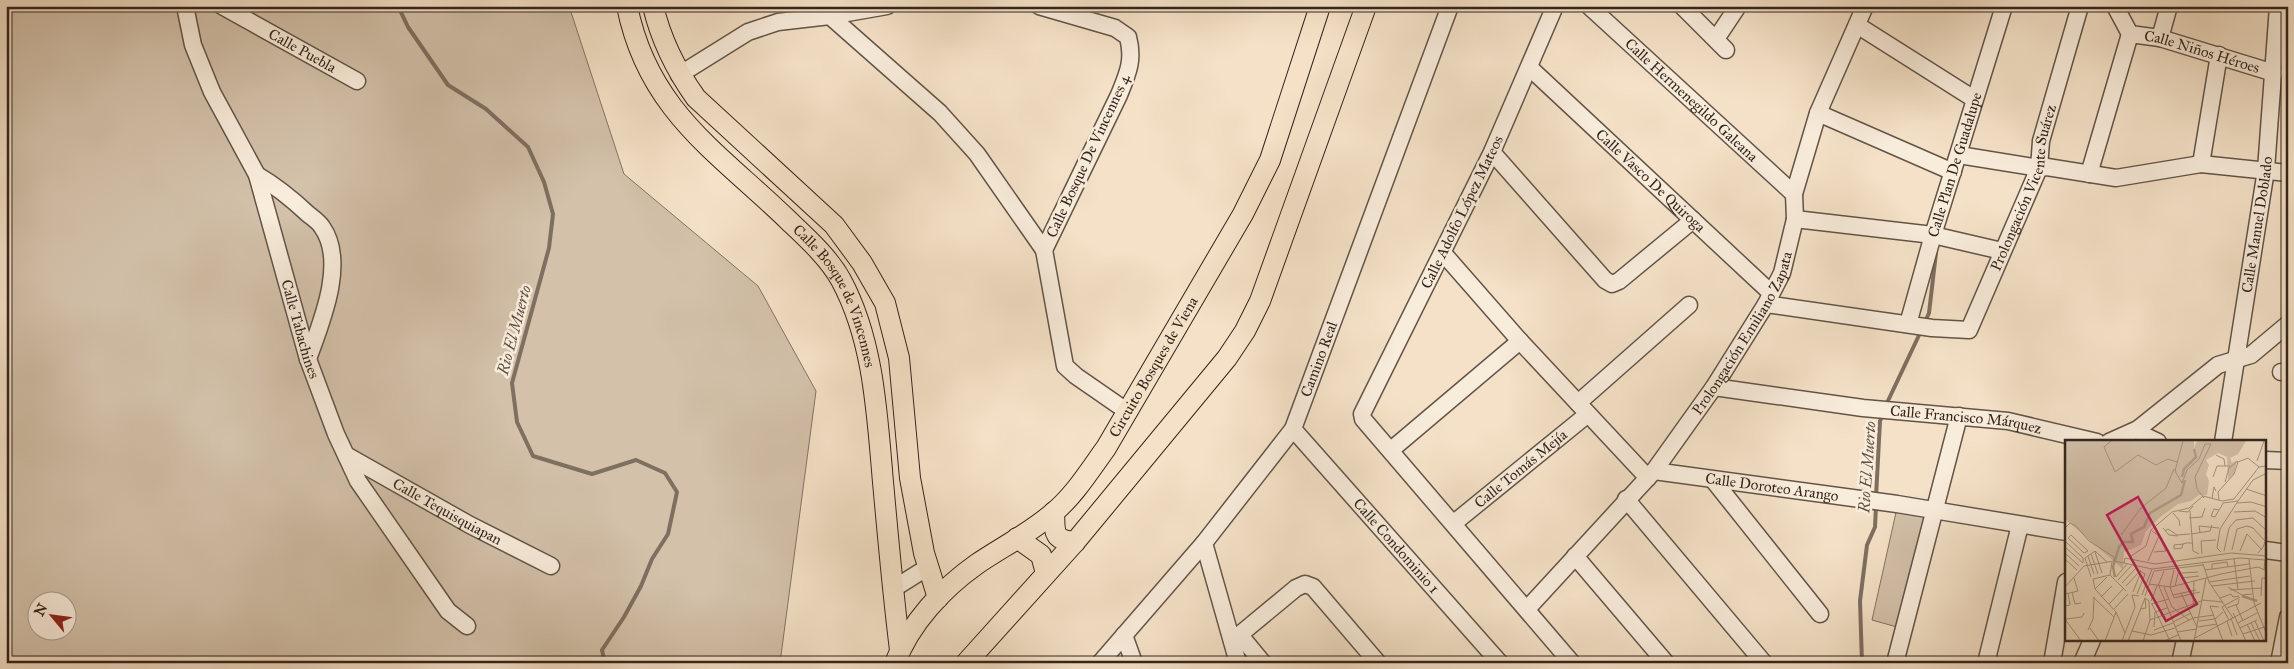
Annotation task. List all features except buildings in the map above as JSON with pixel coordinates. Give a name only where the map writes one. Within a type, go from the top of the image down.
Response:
[{"type":"main road","name":"Calle Bosque de Vincennes","points":[[627,6],[630,25],[654,82],[671,107],[700,140],[809,241],[840,278],[858,317],[875,397],[898,656]]},
{"type":"main road","name":"Calle Bosque de Vincennes","points":[[652,6],[658,30],[679,75],[696,98],[834,225],[862,263],[885,303],[899,358],[910,478],[928,567],[938,598]]},
{"type":"main road","name":"Circuito Bosques de Viena","points":[[898,656],[912,631],[938,598],[976,565],[1054,512],[1084,478],[1128,412],[1243,214],[1270,160],[1320,6]]},
{"type":"main road","points":[[966,663],[1075,542],[1227,358],[1245,331],[1260,301],[1366,6]]},
{"type":"main road","points":[[1054,512],[1057,537],[1064,541],[1075,542]]},
{"type":"main road","points":[[1017,538],[1041,555],[1046,573]]},
{"type":"street","name":"Calle Tabachines","points":[[185,6],[193,46],[212,92],[257,175],[308,359],[346,455],[358,481],[448,611],[466,626]]},
{"type":"street","name":"Calle Puebla","points":[[222,6],[356,81]]},
{"type":"street","points":[[679,75],[748,32],[778,22],[830,16],[887,6]]},
{"type":"street","name":"Calle Bosque De Vincennes 4","points":[[1040,6],[1115,28],[1128,37],[1132,52],[1128,72],[1119,95],[1044,250]]},
{"type":"street","name":"Camino Real","points":[[1100,663],[1204,543],[1293,429],[1450,6]]},
{"type":"street","name":"Calle Adolfo López Mateos","points":[[1391,450],[1363,419],[1362,414],[1492,152],[1530,68],[1555,6]]},
{"type":"street","name":"Calle Hermenegildo Galeana","points":[[1588,6],[1794,194]]},
{"type":"street","points":[[1682,6],[1721,44],[1738,6]]},
{"type":"street","name":"Prolongación Emiliano Zapata","points":[[1528,609],[1626,499],[1651,474],[1714,387],[1768,299],[1782,272],[1795,219],[1794,194],[1818,113],[1865,6]]},
{"type":"street","name":"Calle Plan De Guadalupe","points":[[1911,324],[1933,235],[2004,6]]},
{"type":"street","name":"Prolongación Vicente Suárez","points":[[1911,324],[1932,328],[1969,330],[2039,168],[2041,141],[2080,6]]},
{"type":"street","name":"Calle Niños Héroes","points":[[2114,6],[2130,34],[2160,38],[2274,73]]},
{"type":"street","points":[[2160,38],[2169,6]]},
{"type":"street","name":"Calle Manuel Doblado","points":[[2224,440],[2266,170],[2278,6]]},
{"type":"street","name":"Calle Bosque De Vincennes 4","points":[[830,16],[940,113],[977,154],[1044,250],[1065,366],[1076,376],[1128,412]]},
{"type":"street","points":[[1857,25],[1974,99]]},
{"type":"street","points":[[2089,174],[2130,34]]},
{"type":"street","points":[[2201,164],[2219,55]]},
{"type":"street","name":"Calle Vasco De Quiroga","points":[[1530,68],[1693,220],[1768,299]]},
{"type":"street","points":[[1818,113],[1954,172]]},
{"type":"street","points":[[1492,152],[1605,280],[1612,284],[1619,282],[1693,220]]},
{"type":"street","points":[[1959,155],[2116,178],[2201,164],[2288,173]]},
{"type":"street","points":[[257,175],[282,190],[322,227],[330,245],[333,268],[326,306],[308,359]]},
{"type":"street","points":[[1795,219],[1933,235],[2002,251]]},
{"type":"street","points":[[1442,253],[1520,341],[1583,408],[1651,474]]},
{"type":"street","points":[[1768,299],[1911,324]]},
{"type":"street","name":"Calle Tomás Mejía","points":[[1454,523],[1583,408],[1688,305]]},
{"type":"street","points":[[2113,440],[2138,429],[2218,365],[2251,355],[2288,324]]},
{"type":"street","points":[[1520,341],[1391,450],[1572,663]]},
{"type":"street","name":"Calle Francisco Márquez","points":[[1714,387],[1881,410],[2008,420],[2089,440]]},
{"type":"street","points":[[1894,663],[1959,416]]},
{"type":"street","name":"Calle Condominio 1","points":[[1293,429],[1500,663]]},
{"type":"street","points":[[2138,429],[2145,436],[2154,440]]},
{"type":"street","name":"Calle Tequisquiapan","points":[[346,455],[470,525],[551,566]]},
{"type":"street","points":[[2266,460],[2288,461]]},
{"type":"street","name":"Calle Doroteo Arango","points":[[1651,474],[1897,504],[2065,532]]},
{"type":"street","points":[[1714,481],[1820,614]]},
{"type":"street","points":[[1626,499],[1764,663]]},
{"type":"street","points":[[1986,663],[2020,525]]},
{"type":"street","points":[[1204,543],[1236,638],[1238,663]]},
{"type":"street","points":[[2266,550],[2288,553]]},
{"type":"street","points":[[1575,556],[1666,663]]},
{"type":"street","points":[[893,589],[928,567]]},
{"type":"street","points":[[1236,638],[1296,588],[1305,584],[1313,587],[1378,663]]},
{"type":"street","points":[[2052,663],[2065,588]]},
{"type":"street","points":[[2279,663],[2288,617]]},
{"type":"street","points":[[1124,635],[1134,663]]},
{"type":"street","points":[[1236,638],[1263,663]]},
{"type":"street","points":[[2082,663],[2091,642]]},
{"type":"street","points":[[2180,663],[2185,642]]},
{"type":"shaded area","points":[[6,6],[569,6],[624,174],[758,286],[816,391],[780,663],[6,663]]},
{"type":"shaded area","points":[[1897,508],[1931,513],[1904,629],[1872,620]]},
{"type":"waterway","name":"Rio El Muerto","points":[[398,6],[408,27],[448,85],[486,109],[528,147],[544,182],[553,214],[549,248],[512,383],[517,422],[533,456],[592,474],[636,460],[665,473],[677,492],[668,534],[652,559],[641,586],[624,617],[602,650],[605,663]]},
{"type":"waterway","name":"Rio El Muerto","points":[[1925,322],[1929,313],[1936,253]]},
{"type":"waterway","name":"Rio El Muerto","points":[[1886,405],[1921,331]]},
{"type":"waterway","name":"Rio El Muerto","points":[[1876,497],[1880,421],[1883,414]]},
{"type":"waterway","name":"Rio El Muerto","points":[[1862,663],[1860,601],[1867,545],[1875,527],[1876,506]]}]
